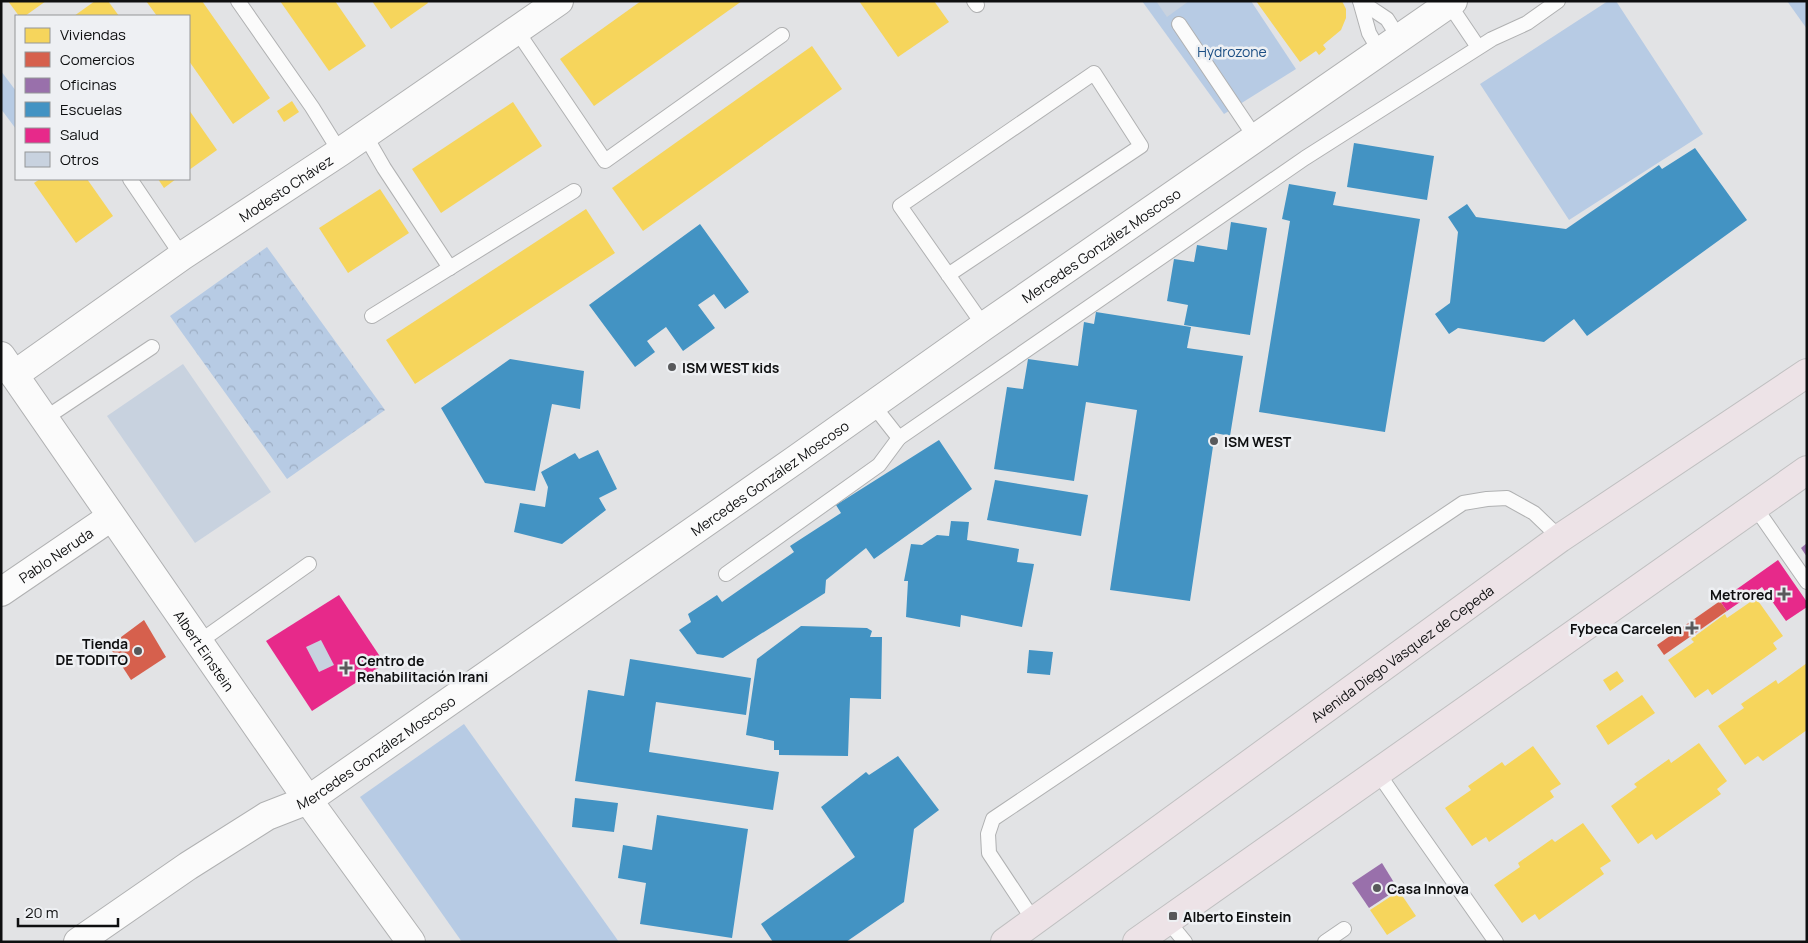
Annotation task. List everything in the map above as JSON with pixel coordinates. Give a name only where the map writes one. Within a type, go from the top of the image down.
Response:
[{"type":"main road","name":"Avenida Diego Vasquez de Cepeda","points":[[1005,942],[1560,538],[1807,373]]},
{"type":"main road","points":[[1137,942],[1807,470]]},
{"type":"street","name":"Modesto Chávez","points":[[8,365],[182,256],[340,152],[518,32],[559,1]]},
{"type":"street","name":"Mercedes González Moscoso","points":[[78,942],[188,866],[267,816],[308,800],[1255,136],[1451,3]]},
{"type":"street","name":"Albert Einstein","points":[[8,365],[111,517],[308,800],[411,942]]},
{"type":"street","name":"Pablo Neruda","points":[[1,592],[111,517]]},
{"type":"lane","points":[[238,1],[312,107],[340,152]]},
{"type":"lane","points":[[1360,1],[1386,19],[1389,45]]},
{"type":"lane","points":[[1360,1],[1369,33],[1389,45]]},
{"type":"lane","points":[[726,574],[880,465],[899,438],[1305,158],[1478,47],[1526,23],[1558,1]]},
{"type":"lane","points":[[1451,3],[1478,47]]},
{"type":"lane","points":[[1179,24],[1255,136]]},
{"type":"lane","points":[[518,32],[606,161],[782,35]]},
{"type":"lane","points":[[948,275],[1141,146],[1094,73],[900,206],[948,275],[984,326]]},
{"type":"lane","points":[[365,135],[384,168],[450,268]]},
{"type":"lane","points":[[131,180],[182,256]]},
{"type":"lane","points":[[372,316],[574,191]]},
{"type":"lane","points":[[44,419],[152,346]]},
{"type":"lane","points":[[873,405],[899,438]]},
{"type":"lane","points":[[1034,921],[988,853],[988,834],[993,819],[1464,503],[1507,498],[1534,513],[1560,538]]},
{"type":"lane","points":[[1755,507],[1807,582]]},
{"type":"lane","points":[[199,642],[309,564]]},
{"type":"lane","points":[[1378,773],[1496,942]]},
{"type":"lane","points":[[1167,920],[1186,942]]},
{"type":"lane","points":[[1325,942],[1344,929]]},
{"type":"green space","name":"Hydrozone","points":[[1142,1],[1251,1],[1296,69],[1224,114]]},
{"type":"green space","points":[[1608,1],[1616,1],[1703,134],[1569,220],[1480,84]]},
{"type":"green space","points":[[1787,1],[1807,1],[1807,29]]},
{"type":"green space","points":[[1,71],[15,90],[15,128],[1,109]]},
{"type":"green space","points":[[267,247],[385,410],[287,479],[170,316]]},
{"type":"green space","points":[[464,724],[619,942],[462,942],[360,797]]},
{"type":"building: Viviendas","points":[[8,1],[46,1],[26,15],[18,15]]},
{"type":"building: Viviendas","points":[[95,1],[108,1],[118,15],[75,15]]},
{"type":"building: Viviendas","points":[[146,1],[202,1],[270,98],[233,124],[190,62],[190,15],[156,15]]},
{"type":"building: Viviendas","points":[[280,1],[335,1],[366,46],[329,71]]},
{"type":"building: Viviendas","points":[[372,1],[427,1],[428,3],[391,29]]},
{"type":"building: Viviendas","points":[[641,1],[742,1],[594,106],[560,59]]},
{"type":"building: Viviendas","points":[[859,1],[934,1],[949,22],[898,57]]},
{"type":"building: Viviendas","points":[[1256,1],[1342,1],[1346,9],[1346,18],[1341,30],[1323,45],[1326,49],[1319,55],[1316,51],[1300,62]]},
{"type":"building: Viviendas","points":[[812,46],[842,89],[643,231],[612,188]]},
{"type":"building: Viviendas","points":[[292,101],[299,112],[284,122],[277,111]]},
{"type":"building: Viviendas","points":[[513,102],[542,146],[441,213],[412,169]]},
{"type":"building: Viviendas","points":[[190,111],[217,150],[190,169]]},
{"type":"building: Viviendas","points":[[38,180],[88,180],[113,216],[76,243],[34,183]]},
{"type":"building: Viviendas","points":[[159,180],[175,180],[164,188]]},
{"type":"building: Viviendas","points":[[380,189],[409,233],[348,273],[319,228]]},
{"type":"building: Viviendas","points":[[586,209],[615,253],[415,384],[386,340]]},
{"type":"building: Viviendas","points":[[1756,598],[1783,636],[1773,643],[1777,649],[1712,695],[1708,689],[1695,698],[1668,660],[1694,642],[1691,639],[1725,614],[1727,618]]},
{"type":"building: Viviendas","points":[[1807,663],[1807,730],[1763,761],[1758,756],[1745,765],[1718,726],[1744,708],[1741,704],[1776,680],[1778,684]]},
{"type":"building: Viviendas","points":[[1617,671],[1624,681],[1610,691],[1603,680]]},
{"type":"building: Viviendas","points":[[1642,695],[1655,713],[1608,745],[1596,726]]},
{"type":"building: Viviendas","points":[[1699,743],[1727,781],[1717,789],[1721,794],[1656,840],[1652,834],[1638,844],[1611,806],[1637,787],[1634,784],[1669,759],[1671,763]]},
{"type":"building: Viviendas","points":[[1533,746],[1561,784],[1550,791],[1554,797],[1489,842],[1486,837],[1472,846],[1445,808],[1471,790],[1468,786],[1502,762],[1505,766]]},
{"type":"building: Viviendas","points":[[1583,823],[1611,861],[1600,868],[1604,874],[1539,920],[1535,914],[1522,923],[1494,885],[1520,867],[1518,863],[1552,839],[1555,842]]},
{"type":"building: Viviendas","points":[[1399,891],[1416,916],[1387,935],[1370,910]]},
{"type":"building: Comercios","name":"Fybeca Carcelen","points":[[1720,601],[1727,611],[1664,655],[1657,645]]},
{"type":"building: Comercios","name":"Tienda DE TODITO","points":[[144,620],[166,657],[131,680],[109,646]]},
{"type":"building: Oficinas","points":[[1807,543],[1807,557],[1801,548]]},
{"type":"building: Oficinas","points":[[1382,863],[1398,889],[1369,908],[1352,883]]},
{"type":"building: Escuelas","points":[[1354,143],[1434,156],[1427,200],[1347,187]]},
{"type":"building: Escuelas","points":[[1695,148],[1747,220],[1587,336],[1574,319],[1544,342],[1458,328],[1449,334],[1435,314],[1450,303],[1458,232],[1448,217],[1467,204],[1476,217],[1566,229],[1659,165],[1662,169]]},
{"type":"building: Escuelas","points":[[1289,184],[1336,192],[1333,205],[1420,219],[1385,432],[1259,412],[1290,221],[1282,219]]},
{"type":"building: Escuelas","points":[[1231,222],[1267,228],[1250,335],[1184,325],[1188,305],[1167,301],[1174,259],[1194,262],[1197,245],[1227,250]]},
{"type":"building: Escuelas","points":[[700,224],[749,292],[725,309],[714,294],[698,305],[715,328],[683,351],[666,327],[647,341],[655,352],[635,367],[589,305]]},
{"type":"building: Escuelas","points":[[1096,312],[1191,327],[1187,348],[1243,356],[1230,436],[1215,433],[1190,601],[1110,590],[1137,410],[1086,402],[1074,481],[994,469],[1007,387],[1023,389],[1028,359],[1078,366],[1084,322],[1094,324]]},
{"type":"building: Escuelas","points":[[510,359],[584,371],[580,409],[552,404],[535,491],[485,483],[441,408]]},
{"type":"building: Escuelas","points":[[939,440],[972,489],[874,559],[866,548],[826,580],[825,593],[723,658],[697,654],[679,630],[691,622],[688,614],[717,595],[722,602],[794,552],[790,546],[841,513],[836,505]]},
{"type":"building: Escuelas","points":[[598,450],[617,489],[599,498],[606,510],[562,544],[514,532],[520,503],[545,507],[548,487],[541,472],[575,453],[579,459]]},
{"type":"building: Escuelas","points":[[995,480],[1088,495],[1081,536],[987,520]]},
{"type":"building: Escuelas","points":[[951,521],[969,522],[967,540],[1019,549],[1017,562],[1034,564],[1022,627],[961,615],[960,627],[906,617],[908,581],[904,581],[911,544],[922,545],[937,535],[949,536]]},
{"type":"building: Escuelas","points":[[801,626],[867,628],[872,631],[870,637],[882,637],[881,699],[850,698],[848,756],[779,755],[779,750],[774,750],[774,741],[746,735],[757,659]]},
{"type":"building: Escuelas","points":[[1029,650],[1053,652],[1050,675],[1027,673]]},
{"type":"building: Escuelas","points":[[630,659],[751,678],[746,715],[656,702],[649,752],[779,772],[773,810],[575,781],[588,690],[624,696]]},
{"type":"building: Escuelas","points":[[898,756],[939,810],[914,829],[904,902],[846,942],[773,942],[761,924],[855,857],[821,807],[866,772],[869,775]]},
{"type":"building: Escuelas","points":[[575,798],[618,803],[614,832],[572,827]]},
{"type":"building: Escuelas","points":[[657,815],[748,829],[732,938],[640,924],[646,883],[618,878],[623,845],[652,850]]},
{"type":"building: Salud","name":"Metrored","points":[[1778,560],[1807,602],[1807,607],[1786,621],[1762,587],[1727,611],[1720,601]]},
{"type":"building: Salud","points":[[339,595],[385,664],[312,711],[266,641]]},
{"type":"building: Otros","points":[[1156,1],[1189,1],[1167,17]]},
{"type":"building: Otros","points":[[183,364],[271,492],[195,543],[107,416]]},
{"type":"building: Otros","points":[[321,640],[334,665],[319,672],[306,647]]},
{"type":"place","name":"ISM WEST kids","points":[[672,367]]},
{"type":"place","name":"ISM WEST","points":[[1214,441]]},
{"type":"place","name":"Metrored","points":[[1784,594]]},
{"type":"place","name":"Fybeca Carcelen","points":[[1692,628]]},
{"type":"place","name":"Tienda DE TODITO","points":[[138,651]]},
{"type":"place","name":"Centro de Rehabilitación Irani","points":[[346,668]]},
{"type":"place","name":"Casa Innova","points":[[1377,888]]},
{"type":"place","name":"Alberto Einstein","points":[[1173,916]]}]
